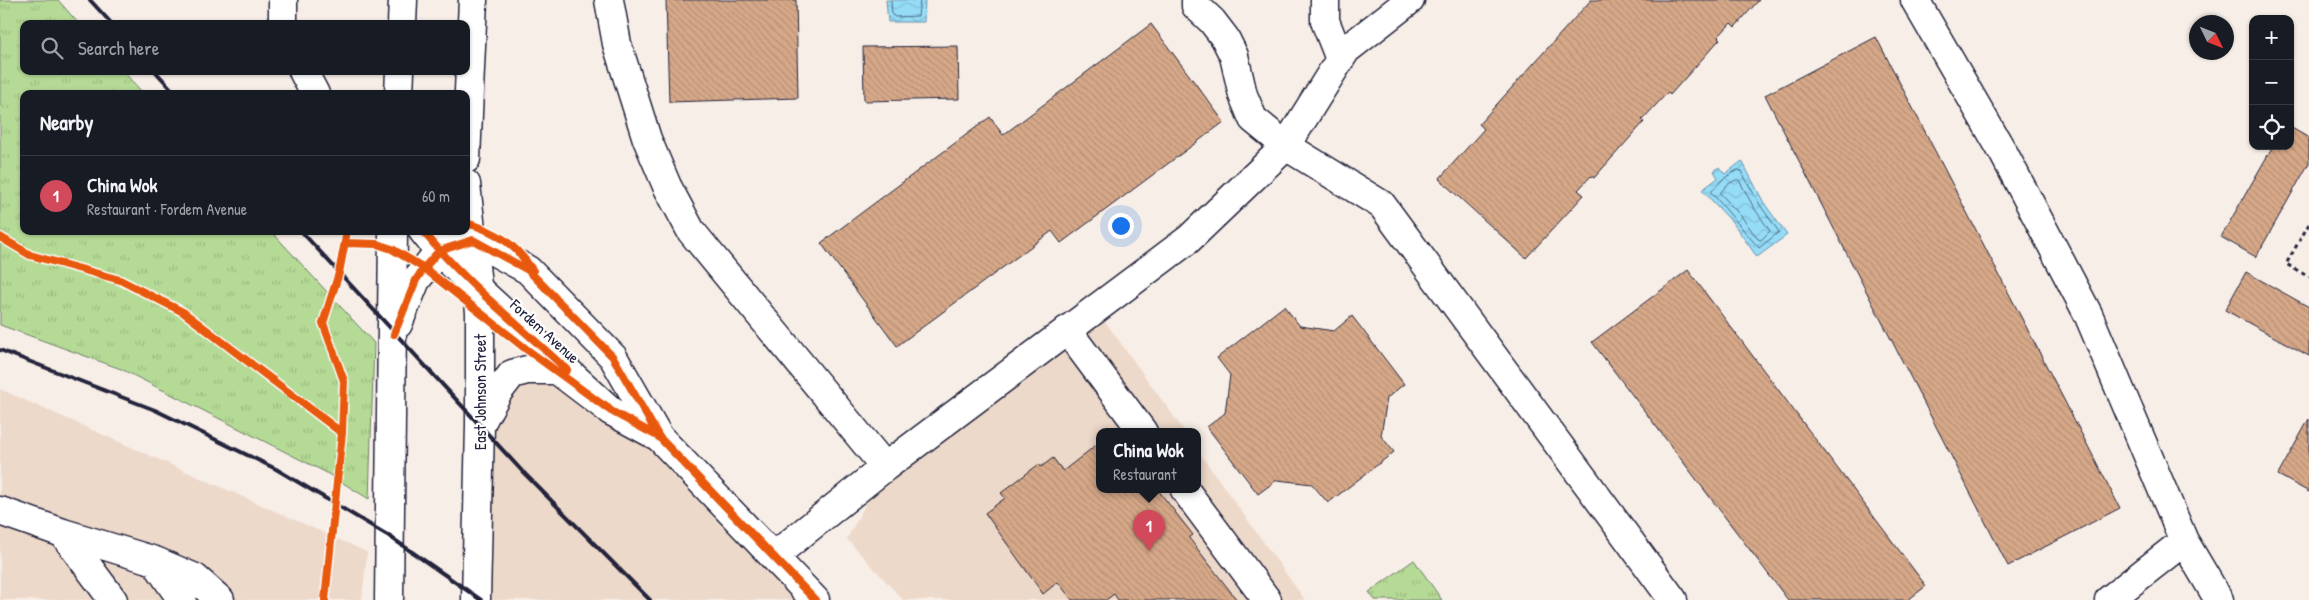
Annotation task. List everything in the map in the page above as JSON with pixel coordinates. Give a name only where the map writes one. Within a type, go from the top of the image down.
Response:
[{"type":"main road","points":[[283,0],[283,20]]},
{"type":"main road","points":[[402,20],[403,0]]},
{"type":"main road","points":[[470,68],[473,0]]},
{"type":"main road","points":[[609,0],[617,44],[647,139],[667,186],[691,231],[885,467]]},
{"type":"main road","points":[[1325,0],[1325,21],[1340,59]]},
{"type":"main road","points":[[774,556],[885,467],[1189,239],[1286,146],[1346,50],[1410,0]]},
{"type":"main road","points":[[1915,0],[2004,154],[2088,314],[2184,541],[2220,600]]},
{"type":"main road","points":[[1193,2],[1212,20],[1234,56],[1243,95],[1253,119],[1286,146],[1382,205],[1673,600]]},
{"type":"main road","points":[[306,75],[313,90]]},
{"type":"main road","points":[[399,90],[400,75]]},
{"type":"main road","points":[[469,90],[470,75]]},
{"type":"main road","name":"East Johnson Street","points":[[470,216],[480,291],[480,425],[476,600]]},
{"type":"main road","points":[[390,600],[391,403],[394,334],[391,259],[393,235]]},
{"type":"main road","points":[[394,334],[431,241],[473,240]]},
{"type":"main road","name":"Fordem Avenue","points":[[473,240],[528,270],[613,357],[659,437],[815,600]]},
{"type":"main road","name":"Fordem Avenue","points":[[431,241],[480,291],[612,411],[659,437]]},
{"type":"main road","points":[[1067,330],[1140,428]]},
{"type":"main road","points":[[480,425],[498,392],[512,374],[527,370],[557,370],[612,411]]},
{"type":"main road","points":[[1187,493],[1267,600]]},
{"type":"main road","points":[[0,511],[63,533],[155,561],[195,578],[220,600]]},
{"type":"main road","points":[[63,533],[113,600]]},
{"type":"main road","points":[[2109,600],[2184,541]]},
{"type":"main road","points":[[155,561],[182,600]]},
{"type":"path","points":[[2309,224],[2286,264],[2309,277]]},
{"type":"shaded area","points":[[1096,309],[1182,428],[1096,428],[1096,493],[1201,493],[1201,455],[1305,600],[903,600],[847,539],[885,467]]},
{"type":"shaded area","points":[[527,370],[611,411],[815,600],[476,600],[480,425]]},
{"type":"shaded area","points":[[0,389],[367,552],[362,600],[0,600]]},
{"type":"green space","points":[[0,0],[58,0],[76,20],[20,20],[20,75],[127,75],[140,90],[20,90],[20,235],[275,235],[374,343],[369,499],[325,472],[121,369],[0,325]]},
{"type":"green space","points":[[1414,560],[1442,600],[1375,600],[1369,592]]},
{"type":"water","points":[[886,0],[925,0],[924,22],[888,22]]},
{"type":"water","points":[[1742,161],[1764,203],[1787,235],[1757,257],[1733,223],[1702,190],[1718,178],[1714,171],[1719,167],[1725,174]]},
{"type":"building","points":[[666,0],[796,0],[798,98],[669,102]]},
{"type":"building","points":[[1591,0],[1759,0],[1735,27],[1731,23],[1718,37],[1720,39],[1670,95],[1668,92],[1642,120],[1644,122],[1594,178],[1591,176],[1578,190],[1584,195],[1526,258],[1439,179],[1484,129],[1479,124]]},
{"type":"building","points":[[1151,24],[1224,122],[1061,243],[1052,231],[897,346],[821,243],[990,117],[1003,135]]},
{"type":"building","points":[[1876,37],[2120,508],[2008,566],[1765,95]]},
{"type":"building","points":[[958,46],[959,99],[864,101],[863,47]]},
{"type":"building","points":[[2294,129],[2309,138],[2309,163],[2256,257],[2221,237],[2271,150],[2294,150]]},
{"type":"building","points":[[1688,270],[1926,586],[1908,600],[1788,600],[1592,342]]},
{"type":"building","points":[[2246,272],[2309,307],[2309,356],[2225,310]]},
{"type":"building","points":[[1284,306],[1300,326],[1334,331],[1352,316],[1404,384],[1387,398],[1381,436],[1394,452],[1328,503],[1312,484],[1277,480],[1258,494],[1207,427],[1225,413],[1230,375],[1217,358]]},
{"type":"building","points":[[2309,419],[2309,492],[2278,475]]},
{"type":"building","points":[[1096,445],[1096,493],[1160,493],[1193,535],[1189,538],[1237,600],[1118,600],[1114,594],[1106,600],[1072,600],[1058,582],[1043,594],[985,513],[1005,498],[1001,493],[1039,464],[1041,467],[1053,458],[1063,471]]},
{"type":"railway","points":[[90,0],[108,20]]},
{"type":"railway","points":[[159,75],[172,90]]},
{"type":"railway","points":[[305,235],[522,471],[650,600]]},
{"type":"railway","points":[[0,350],[155,410],[276,469],[389,536],[481,600]]},
{"type":"cycle path","points":[[470,224],[487,230],[505,240],[513,246],[533,271]]},
{"type":"cycle path","points":[[325,600],[342,433],[344,381],[323,323],[339,273],[346,235]]},
{"type":"cycle path","points":[[426,235],[474,286],[567,370]]},
{"type":"cycle path","points":[[0,237],[30,255],[120,280],[183,312],[342,433]]},
{"type":"cycle path","points":[[394,334],[416,280],[439,251],[473,240],[528,270],[613,357],[659,437],[815,600]]},
{"type":"cycle path","points":[[345,243],[377,244],[392,249],[424,268],[526,349],[611,411]]},
{"type":"cycle path","points":[[605,405],[611,411],[659,437]]},
{"type":"place","name":"China Wok","points":[[1149,551]]}]
